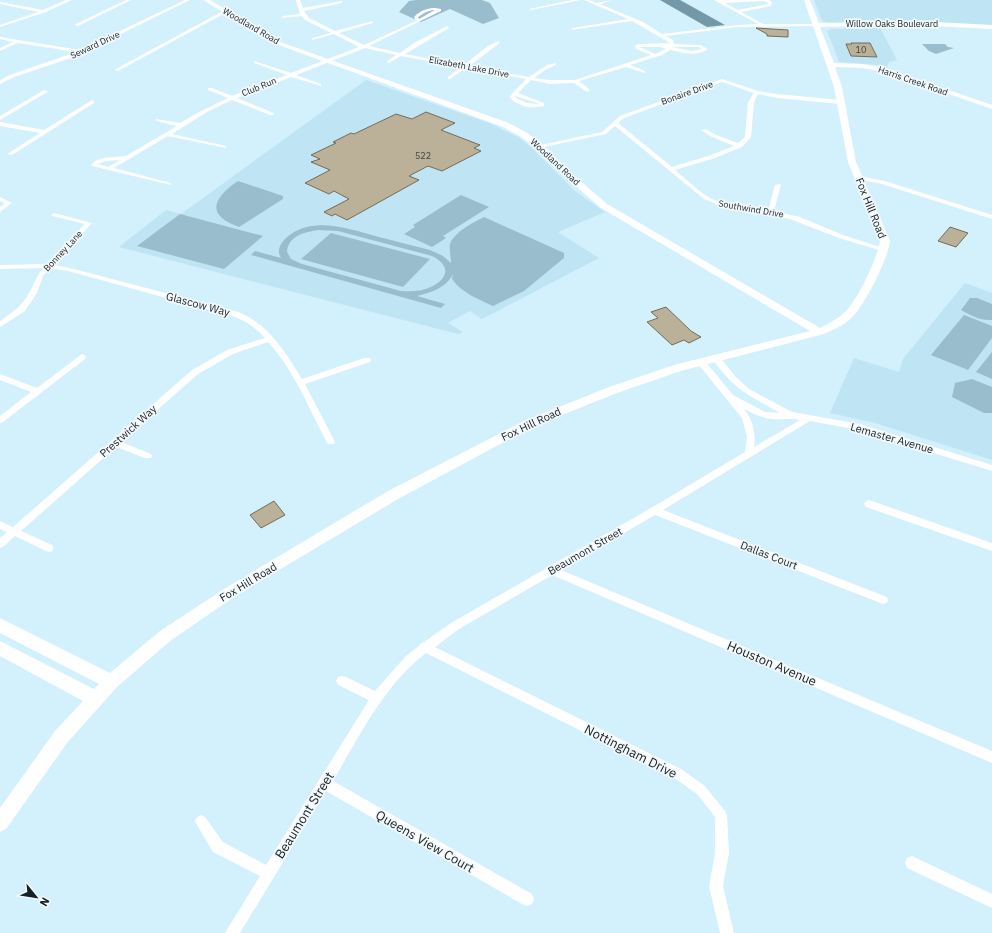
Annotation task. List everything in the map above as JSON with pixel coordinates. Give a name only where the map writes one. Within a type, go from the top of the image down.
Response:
[{"type":"main road","name":"Woodland Road","points":[[206,0],[278,43],[506,125],[524,135],[539,146],[567,174],[604,206],[820,332]]},
{"type":"main road","name":"Fox Hill Road","points":[[0,823],[61,737],[111,682],[164,636],[229,593],[393,495],[528,424],[613,390],[716,358],[820,332],[838,323],[851,312],[864,292],[884,250],[885,241],[852,162],[838,88],[807,0]]},
{"type":"main road","name":"Willow Oaks Boulevard","points":[[817,26],[992,28]]},
{"type":"main road","name":"Harris Creek Road","points":[[831,65],[862,66],[883,69],[992,107]]},
{"type":"main road","points":[[0,625],[111,682]]},
{"type":"main road","points":[[0,648],[96,699]]},
{"type":"street","points":[[0,26],[44,11],[70,0]]},
{"type":"street","points":[[76,25],[129,0]]},
{"type":"street","name":"Seward Drive","points":[[0,82],[12,76],[81,52],[188,0]]},
{"type":"street","points":[[298,0],[302,12]]},
{"type":"street","points":[[531,9],[579,0]]},
{"type":"street","points":[[586,0],[633,19],[672,42],[671,47],[640,45],[636,47],[654,55]]},
{"type":"street","points":[[596,4],[611,0]]},
{"type":"street","points":[[718,1],[763,0],[770,2],[770,5],[738,11]]},
{"type":"street","points":[[718,1],[763,25]]},
{"type":"street","points":[[0,2],[44,11]]},
{"type":"street","points":[[283,17],[341,2]]},
{"type":"street","name":"Club Run","points":[[109,169],[205,110],[291,74],[365,46],[418,21],[439,10],[433,9],[426,11],[416,17],[418,21]]},
{"type":"street","points":[[116,70],[225,12]]},
{"type":"street","name":"Elizabeth Lake Drive","points":[[302,12],[307,19],[334,33],[365,46],[556,83],[575,81],[665,52],[671,47],[700,46],[706,49],[693,52],[671,47]]},
{"type":"street","points":[[573,29],[633,19]]},
{"type":"street","points":[[641,23],[650,21]]},
{"type":"street","points":[[314,39],[370,22]]},
{"type":"street","points":[[663,36],[676,33],[738,26],[817,26]]},
{"type":"street","points":[[389,62],[416,44],[447,27]]},
{"type":"street","name":"Elizabeth Lake Drive","points":[[654,55],[663,46],[663,36]]},
{"type":"street","points":[[0,38],[81,52]]},
{"type":"street","points":[[0,50],[18,41]]},
{"type":"street","points":[[450,78],[490,46],[498,42]]},
{"type":"street","points":[[256,62],[319,85]]},
{"type":"street","points":[[515,94],[539,102],[542,105],[536,106],[516,101],[512,98],[515,94],[545,67],[554,64]]},
{"type":"street","points":[[626,65],[643,72]]},
{"type":"street","name":"Bonaire Drive","points":[[539,146],[604,133],[622,117],[722,80],[757,92],[777,96],[840,102]]},
{"type":"street","points":[[575,81],[587,90]]},
{"type":"street","points":[[210,88],[272,114]]},
{"type":"street","points":[[0,118],[46,91]]},
{"type":"street","points":[[672,169],[740,146],[748,137],[750,102],[757,92]]},
{"type":"street","points":[[10,154],[92,102]]},
{"type":"street","points":[[158,120],[180,125]]},
{"type":"street","name":"Southwind Drive","points":[[615,123],[706,198],[718,205],[771,212],[807,221],[854,241],[884,250]]},
{"type":"street","points":[[0,124],[45,132]]},
{"type":"street","points":[[704,130],[714,136],[740,146]]},
{"type":"street","points":[[166,134],[224,147]]},
{"type":"street","points":[[127,158],[104,159],[97,161],[94,165],[169,184]]},
{"type":"street","points":[[859,178],[883,182],[992,217]]},
{"type":"street","points":[[771,212],[778,185]]},
{"type":"street","points":[[0,199],[9,203],[0,210]]},
{"type":"street","name":"Bonney Lane","points":[[0,325],[22,308],[33,293],[40,276],[89,223],[54,215]]},
{"type":"street","name":"Glascow Way","points":[[0,267],[48,266],[92,275],[235,314],[248,319],[260,328],[270,339],[300,384],[331,442]]},
{"type":"street","name":"Prestwick Way","points":[[0,544],[194,372],[230,352],[270,339]]},
{"type":"street","points":[[0,420],[82,357]]},
{"type":"street","name":"Lemaster Avenue","points":[[716,358],[733,379],[749,393],[775,406],[790,416]]},
{"type":"street","points":[[300,384],[367,360]]},
{"type":"street","name":"Lemaster Avenue","points":[[702,362],[743,413],[749,425],[751,437],[749,454]]},
{"type":"street","points":[[0,377],[37,391]]},
{"type":"street","name":"Lemaster Avenue","points":[[732,398],[763,414],[771,416],[790,416],[864,428],[992,468]]},
{"type":"street","name":"Beaumont Street","points":[[232,933],[377,698],[400,670],[424,648],[455,626],[654,511],[807,419]]},
{"type":"street","points":[[115,443],[148,456]]},
{"type":"street","points":[[869,504],[992,547]]},
{"type":"street","name":"Dallas Court","points":[[654,511],[883,600]]},
{"type":"street","points":[[0,526],[49,548]]},
{"type":"street","name":"Houston Avenue","points":[[552,570],[992,757]]},
{"type":"street","name":"Nottingham Drive","points":[[424,648],[677,773],[701,790],[720,815],[722,853],[716,886],[727,933]]},
{"type":"street","points":[[342,681],[377,698]]},
{"type":"street","name":"Queens View Court","points":[[324,783],[527,899]]},
{"type":"street","points":[[202,821],[218,847],[268,873]]},
{"type":"street","points":[[912,863],[992,901]]},
{"type":"shaded area","points":[[482,0],[490,3],[499,18],[483,24],[450,9],[421,22],[399,12],[409,1]]},
{"type":"shaded area","points":[[660,0],[680,0],[725,25],[707,27]]},
{"type":"shaded area","points":[[814,0],[992,0],[992,25],[919,21],[828,23],[822,21]]},
{"type":"shaded area","points":[[880,28],[897,60],[889,62],[887,68],[878,65],[839,62],[827,31],[832,29]]},
{"type":"shaded area","points":[[922,44],[945,44],[948,47],[954,48],[936,54],[929,51]]},
{"type":"shaded area","points":[[366,80],[489,123],[518,137],[531,147],[575,191],[605,212],[558,232],[599,258],[482,319],[470,311],[448,323],[463,332],[458,334],[119,247],[166,210],[181,214]]},
{"type":"shaded area","points":[[238,181],[283,196],[283,199],[239,227],[221,217],[217,212],[216,206],[218,200],[229,187]]},
{"type":"shaded area","points":[[461,195],[489,207],[443,236],[446,238],[432,247],[404,234],[415,227],[413,225]]},
{"type":"shaded area","points":[[180,214],[263,236],[224,269],[137,246]]},
{"type":"shaded area","points":[[484,217],[564,253],[564,258],[524,291],[493,306],[471,295],[456,284],[452,279],[453,274],[447,283],[433,291],[417,296],[445,304],[441,308],[251,255],[255,251],[281,258],[279,248],[285,239],[295,231],[318,225],[356,230],[430,250],[443,256],[451,263],[450,244],[452,239],[460,231]],"holes":[[[318,230],[338,231],[432,256],[442,263],[445,275],[439,282],[429,288],[417,291],[401,291],[302,264],[291,259],[287,252],[290,242],[298,236]]]},
{"type":"shaded area","points":[[331,233],[430,259],[403,287],[301,259]]},
{"type":"shaded area","points":[[965,283],[992,293],[992,460],[875,423],[830,413],[854,358],[899,372],[903,359]]},
{"type":"shaded area","points":[[970,298],[977,298],[992,304],[992,320],[980,319],[961,310]]},
{"type":"shaded area","points":[[964,315],[992,326],[992,338],[968,370],[931,355]]},
{"type":"shaded area","points":[[992,352],[992,379],[976,372]]},
{"type":"shaded area","points":[[972,379],[992,387],[992,413],[984,413],[952,397],[955,383]]},
{"type":"building","points":[[756,28],[788,30],[788,37],[767,36],[767,34]]},
{"type":"building","points":[[851,43],[870,43],[877,57],[851,56],[846,44],[852,44]]},
{"type":"building","points":[[426,112],[455,123],[441,130],[480,145],[474,148],[481,151],[442,171],[428,166],[409,176],[419,180],[347,220],[335,214],[332,216],[324,212],[349,199],[334,191],[329,194],[305,183],[330,170],[311,162],[320,159],[311,155],[336,143],[333,142],[351,133],[354,134],[396,114],[412,119]]},
{"type":"building","points":[[950,227],[968,233],[956,247],[938,241]]},
{"type":"building","points":[[666,307],[691,331],[701,337],[689,343],[684,340],[672,345],[647,322],[658,318],[651,312]]},
{"type":"building","points":[[274,501],[285,515],[261,528],[250,515]]}]
